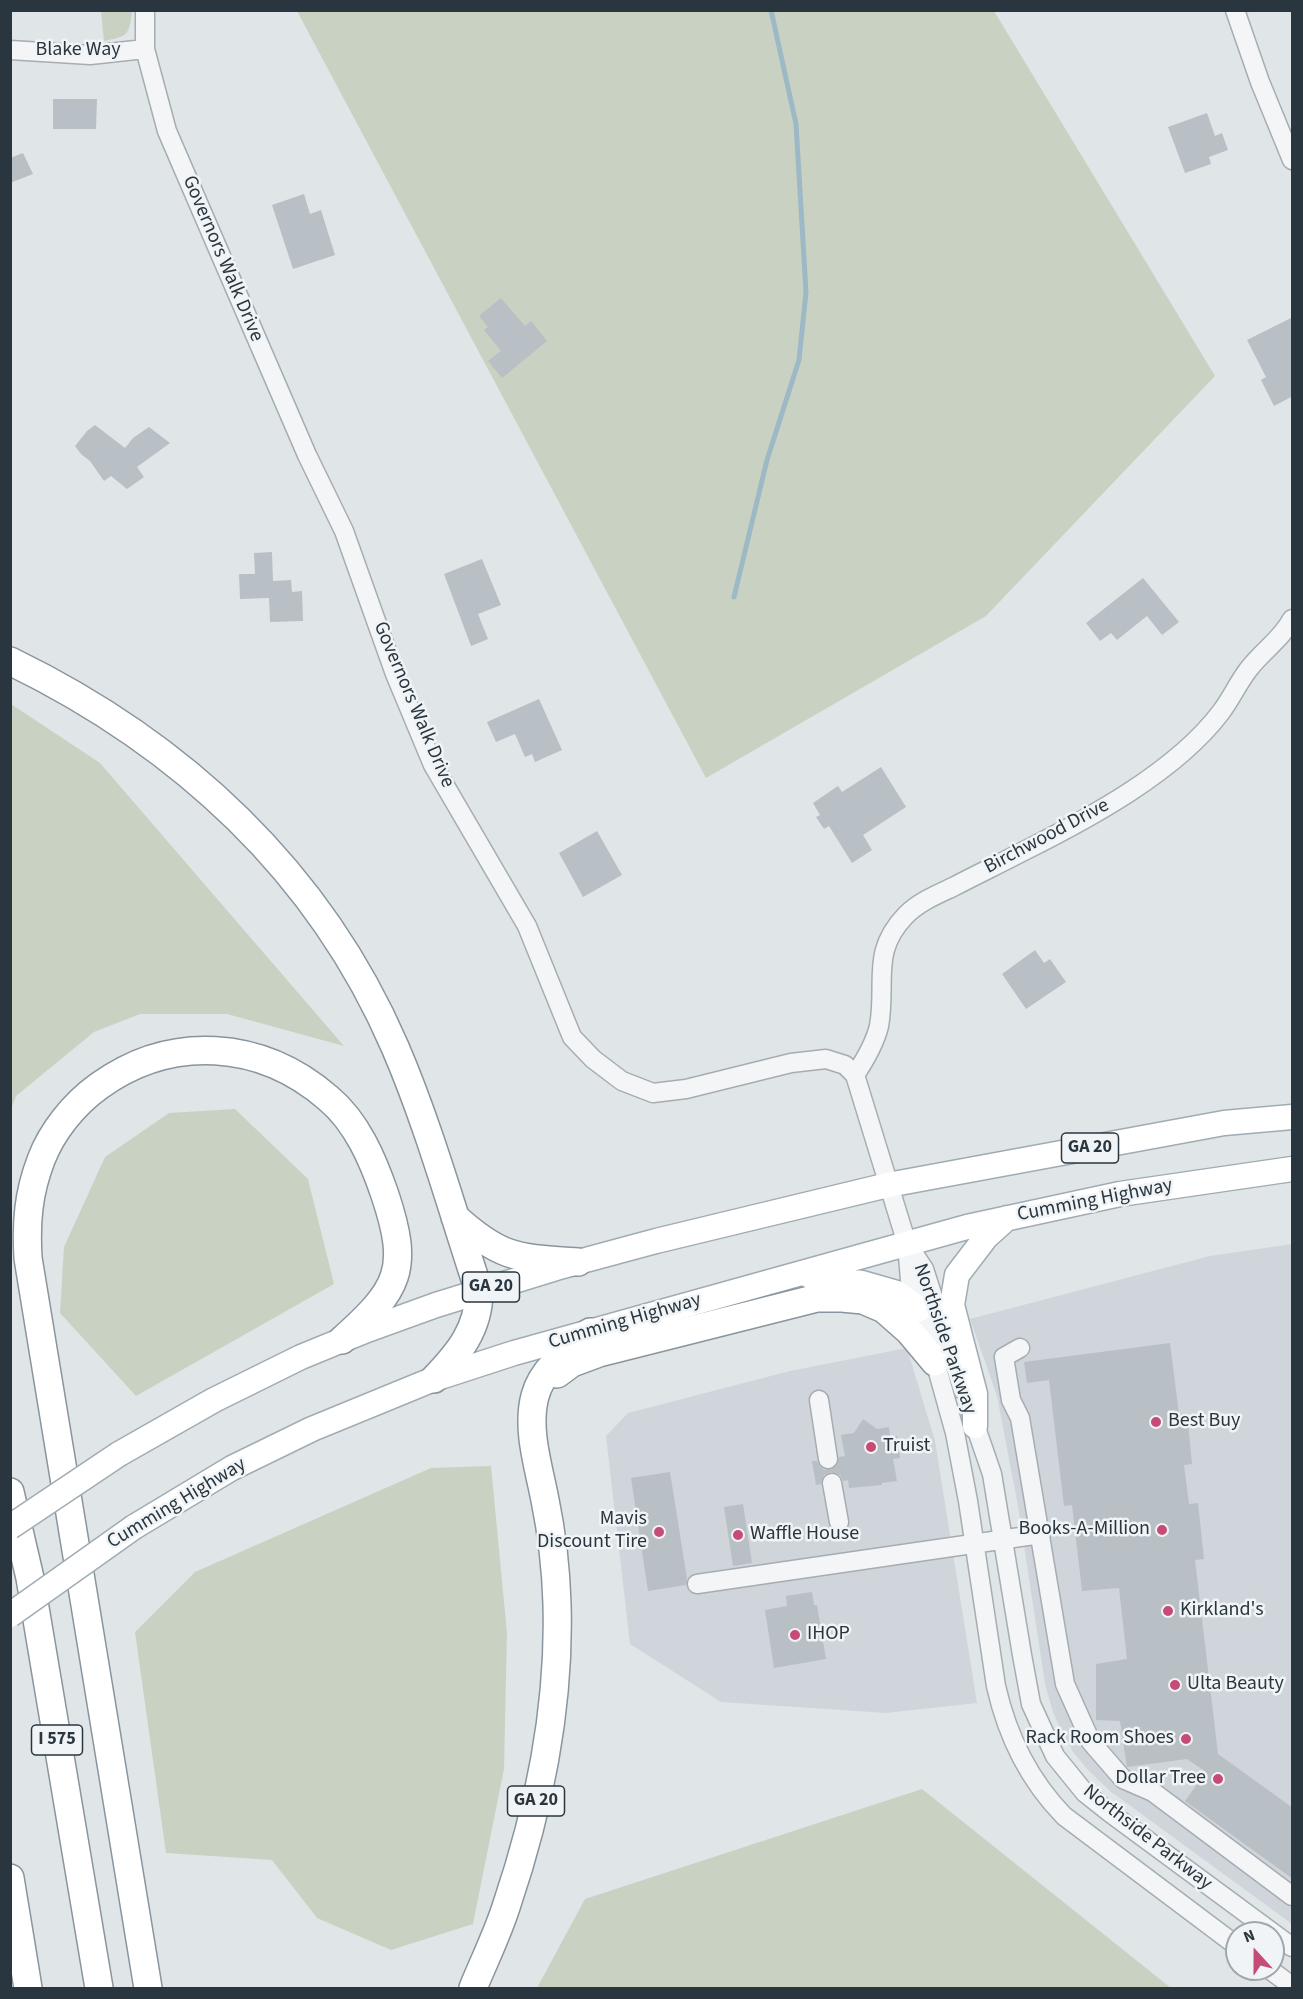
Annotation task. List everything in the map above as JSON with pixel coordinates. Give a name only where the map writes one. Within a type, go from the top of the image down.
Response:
[{"type":"highway","points":[[10,662],[101,710],[180,765],[247,828],[300,889],[356,971],[390,1038],[423,1123],[479,1291],[478,1313],[470,1336],[454,1358],[434,1379]]},
{"type":"highway","points":[[148,1989],[28,1258],[26,1226],[31,1192],[41,1158],[54,1134],[72,1110],[90,1092],[111,1077],[160,1056],[187,1051],[216,1050],[274,1063],[302,1078],[330,1099],[351,1123],[377,1173],[396,1235],[398,1255],[395,1275],[387,1294],[373,1312],[342,1340]]},
{"type":"highway","points":[[454,1216],[485,1243],[515,1256],[578,1262]]},
{"type":"highway","points":[[548,1514],[554,1495],[553,1462],[543,1408],[555,1376],[572,1363],[645,1341],[817,1298],[863,1300],[884,1309],[909,1331],[935,1362]]},
{"type":"highway","name":"GA 20","points":[[473,1989],[507,1906],[525,1846],[539,1786],[555,1675],[557,1604],[548,1514],[534,1445],[532,1418],[535,1396],[548,1371],[590,1332]]},
{"type":"highway","name":"I 575","points":[[10,1492],[30,1578],[99,1989]]},
{"type":"highway","points":[[10,1878],[28,1989]]},
{"type":"main road","name":"GA 20","points":[[10,1527],[119,1454],[214,1400],[301,1357],[342,1340],[479,1291],[656,1240],[888,1185],[1224,1123],[1293,1117]]},
{"type":"main road","name":"Cumming Highway","points":[[10,1615],[134,1527],[190,1492],[275,1446],[351,1411],[434,1379],[590,1332],[1007,1218],[1120,1194],[1265,1172],[1293,1171]]},
{"type":"main road","points":[[975,1426],[975,1394],[952,1305],[957,1275],[986,1237],[1007,1218]]},
{"type":"main road","points":[[803,1273],[814,1278],[862,1283],[897,1293],[920,1309]]},
{"type":"street","name":"Governors Walk Drive","points":[[145,10],[145,49],[166,131],[284,402],[344,531],[395,674],[433,765],[526,926],[572,1037],[593,1059],[622,1081],[654,1093],[686,1089],[791,1063],[825,1059],[845,1065],[855,1075]]},
{"type":"street","points":[[1235,10],[1260,82],[1293,160]]},
{"type":"street","name":"Blake Way","points":[[10,50],[90,55],[145,49]]},
{"type":"street","name":"Birchwood Drive","points":[[855,1075],[873,1045],[879,1026],[881,966],[885,949],[899,922],[926,899],[1029,849],[1124,796],[1179,756],[1221,713],[1248,669],[1285,633],[1293,619]]},
{"type":"street","points":[[855,1075],[907,1244]]},
{"type":"street","name":"Northside Parkway","points":[[907,1244],[910,1280],[955,1433],[975,1544],[996,1686],[1012,1741],[1031,1775],[1051,1803],[1070,1821],[1225,1937]]},
{"type":"street","name":"Northside Parkway","points":[[907,1244],[924,1269],[992,1474],[1031,1704],[1055,1756],[1085,1793],[1293,1947]]},
{"type":"street","points":[[1020,1348],[1004,1357],[1011,1400],[1020,1419],[1065,1683],[1091,1742],[1123,1779],[1153,1791],[1293,1896]]},
{"type":"street","points":[[819,1400],[828,1459]]},
{"type":"street","points":[[832,1483],[839,1522]]},
{"type":"street","points":[[697,1584],[1041,1534]]},
{"type":"shaded area","points":[[1292,1244],[1292,1924],[1110,1791],[1073,1752],[1063,1734],[1053,1712],[1045,1684],[1018,1506],[997,1396],[970,1319],[1210,1256]]},
{"type":"shaded area","points":[[907,1348],[935,1441],[977,1703],[886,1713],[721,1702],[630,1644],[606,1436],[628,1413],[790,1371]]},
{"type":"green space","points":[[101,11],[132,11],[130,25],[123,36],[104,41]]},
{"type":"green space","points":[[297,11],[994,11],[1215,376],[986,616],[706,778]]},
{"type":"green space","points":[[11,704],[100,763],[344,1046],[227,1014],[140,1014],[94,1032],[16,1096],[11,1109]]},
{"type":"green space","points":[[235,1109],[308,1179],[334,1284],[136,1396],[60,1313],[64,1247],[105,1157],[169,1113]]},
{"type":"green space","points":[[491,1466],[507,1633],[504,1769],[473,1924],[391,1950],[317,1918],[272,1860],[166,1853],[135,1632],[195,1572],[431,1468]]},
{"type":"green space","points":[[922,1789],[1171,1988],[537,1988],[585,1899]]},
{"type":"building","points":[[53,99],[97,99],[96,129],[53,129]]},
{"type":"building","points":[[1207,113],[1215,136],[1222,133],[1228,150],[1209,157],[1211,164],[1185,173],[1168,127]]},
{"type":"building","points":[[23,153],[33,174],[10,183],[10,158]]},
{"type":"building","points":[[304,194],[310,214],[321,210],[335,255],[293,269],[272,205]]},
{"type":"building","points":[[501,298],[525,326],[531,321],[547,341],[502,378],[488,361],[501,351],[484,330],[488,327],[479,316]]},
{"type":"building","points":[[1293,317],[1293,396],[1274,406],[1261,380],[1266,377],[1247,340]]},
{"type":"building","points":[[95,425],[125,448],[133,438],[149,427],[170,443],[137,467],[144,477],[127,489],[111,476],[104,481],[90,461],[75,446]]},
{"type":"building","points":[[272,552],[273,581],[291,580],[292,592],[302,591],[303,621],[270,622],[269,598],[240,599],[239,574],[255,574],[254,553]]},
{"type":"building","points":[[482,559],[501,605],[478,614],[488,639],[471,646],[444,574]]},
{"type":"building","points":[[1143,578],[1179,622],[1162,635],[1147,616],[1117,640],[1111,633],[1100,641],[1086,623]]},
{"type":"building","points":[[539,699],[562,750],[535,762],[532,754],[525,757],[515,734],[496,742],[487,722]]},
{"type":"building","points":[[881,767],[906,807],[863,835],[872,850],[852,863],[829,826],[824,829],[816,817],[820,815],[813,803],[838,786],[842,792]]},
{"type":"building","points":[[597,831],[622,875],[583,897],[559,853]]},
{"type":"building","points":[[1035,950],[1044,963],[1050,959],[1066,982],[1026,1009],[1002,974]]},
{"type":"building","points":[[1170,1343],[1179,1414],[1187,1413],[1192,1464],[1184,1465],[1189,1504],[1198,1503],[1204,1559],[1195,1560],[1218,1754],[1293,1808],[1293,1879],[1185,1801],[1206,1772],[1187,1759],[1127,1767],[1120,1721],[1096,1720],[1096,1664],[1127,1659],[1119,1588],[1082,1591],[1072,1505],[1064,1506],[1049,1380],[1027,1383],[1024,1362]]},
{"type":"building","name":"Truist","points":[[863,1419],[877,1429],[889,1427],[890,1437],[897,1436],[900,1458],[893,1459],[897,1481],[849,1488],[848,1480],[843,1481],[840,1475],[831,1472],[824,1475],[821,1484],[816,1485],[812,1461],[817,1461],[824,1470],[835,1467],[839,1457],[845,1456],[841,1435],[854,1433]]},
{"type":"building","name":"Mavis Discount Tire","points":[[670,1472],[687,1579],[686,1585],[648,1591],[631,1478]]},
{"type":"building","name":"Waffle House","points":[[743,1504],[752,1563],[733,1566],[724,1507]]},
{"type":"building","name":"IHOP","points":[[812,1592],[814,1605],[817,1605],[826,1659],[774,1668],[765,1610],[787,1606],[786,1596]]},
{"type":"waterway","points":[[734,597],[767,460],[799,360],[806,292],[796,124],[771,10]]},
{"type":"place","name":"Best Buy","points":[[1156,1422]]},
{"type":"place","name":"Truist","points":[[871,1447]]},
{"type":"place","name":"Books-A-Million","points":[[1162,1530]]},
{"type":"place","name":"Mavis Discount Tire","points":[[659,1532]]},
{"type":"place","name":"Waffle House","points":[[738,1535]]},
{"type":"place","name":"Kirkland's","points":[[1168,1611]]},
{"type":"place","name":"IHOP","points":[[795,1635]]},
{"type":"place","name":"Ulta Beauty","points":[[1175,1685]]},
{"type":"place","name":"Rack Room Shoes","points":[[1186,1739]]},
{"type":"place","name":"Dollar Tree","points":[[1218,1779]]}]
